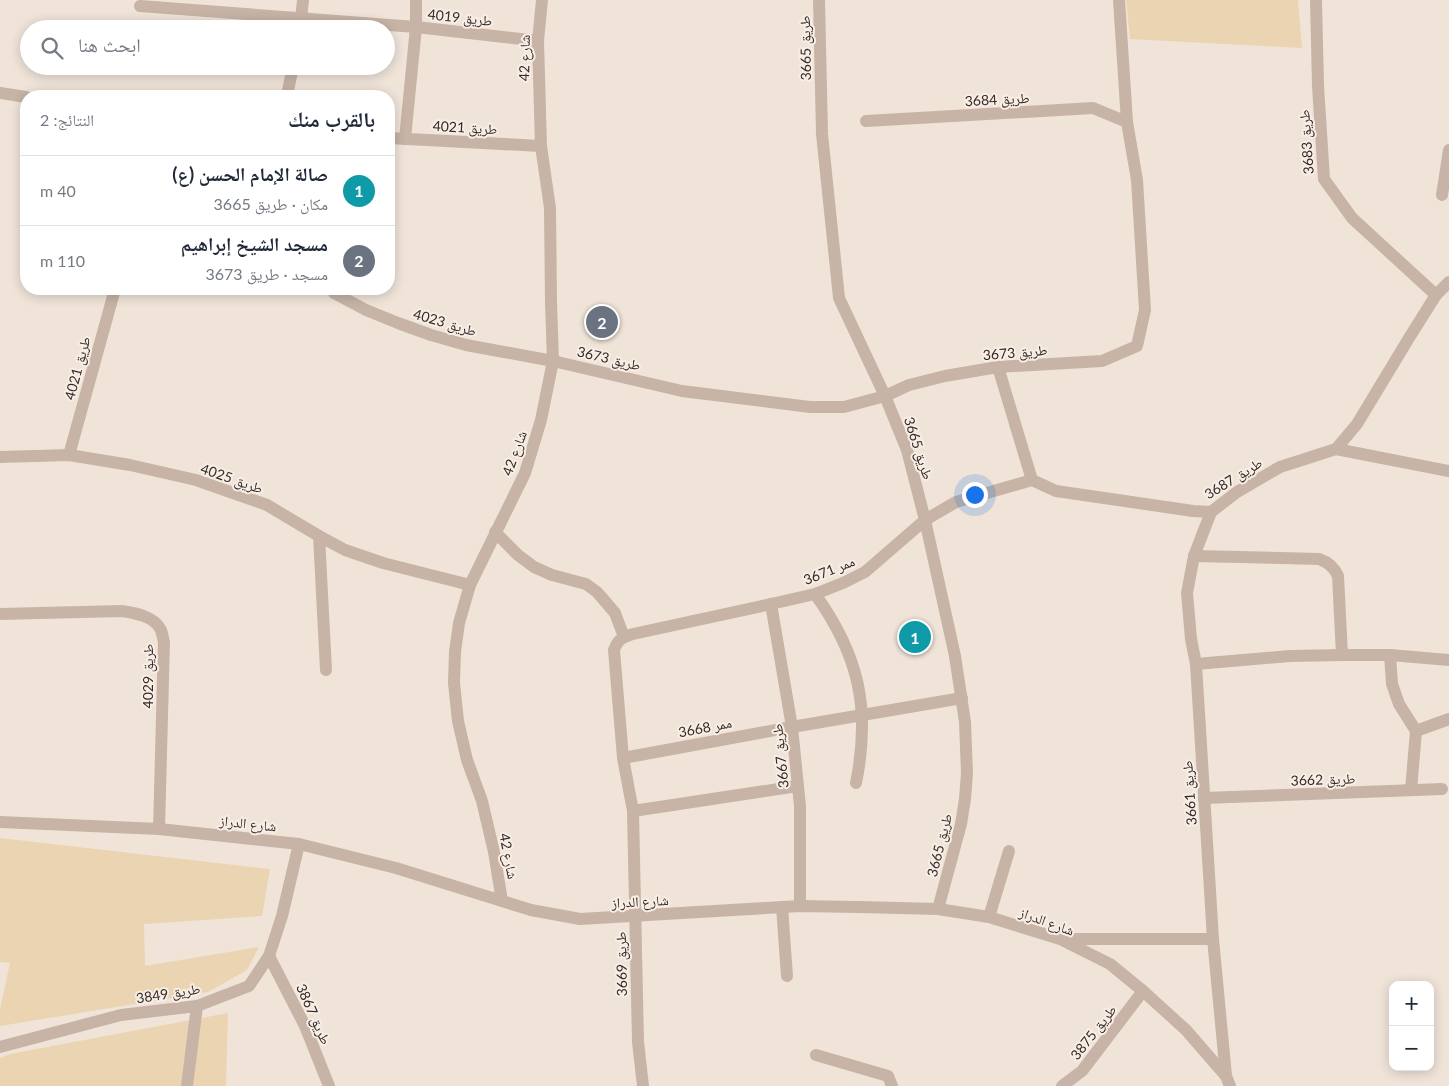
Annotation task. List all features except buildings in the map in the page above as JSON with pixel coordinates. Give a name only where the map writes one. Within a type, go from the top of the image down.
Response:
[{"type":"street","points":[[301,20],[303,0]]},
{"type":"street","points":[[405,140],[416,27],[416,0]]},
{"type":"street","name":"شارع 42","points":[[502,901],[494,852],[482,801],[467,760],[458,721],[454,683],[455,652],[459,623],[470,585],[525,473],[541,420],[553,360],[550,208],[541,146],[538,41],[542,0]]},
{"type":"street","name":"طريق 3665","points":[[819,0],[822,134],[839,298],[885,396],[907,450],[925,520],[955,656],[962,698],[967,747],[965,799],[957,841],[938,909]]},
{"type":"street","name":"طريق 3673","points":[[553,360],[682,391],[810,407],[844,407],[885,396],[909,385],[944,376],[998,367],[1102,361],[1137,346],[1145,310],[1137,180],[1128,122],[1119,0]]},
{"type":"street","name":"طريق 3683","points":[[1316,0],[1318,86],[1324,179],[1352,218],[1436,295]]},
{"type":"street","name":"طريق 4019","points":[[140,6],[265,20]]},
{"type":"street","name":"طريق 4019","points":[[395,26],[416,27],[538,41]]},
{"type":"street","points":[[288,90],[290,75]]},
{"type":"street","points":[[0,93],[20,96]]},
{"type":"street","name":"طريق 3684","points":[[866,121],[1093,108],[1128,122]]},
{"type":"street","name":"طريق 4021","points":[[395,139],[541,146]]},
{"type":"street","points":[[1442,195],[1449,150]]},
{"type":"street","points":[[1449,282],[1436,295],[1357,424],[1336,449],[1449,471]]},
{"type":"street","name":"طريق 4021","points":[[69,455],[113,295]]},
{"type":"street","name":"طريق 4023","points":[[338,295],[382,316],[431,335],[474,347],[553,360]]},
{"type":"street","points":[[998,367],[1032,480]]},
{"type":"street","name":"طريق 3687","points":[[1032,480],[1056,491],[1192,511],[1211,512],[1237,492],[1280,467],[1336,449]]},
{"type":"street","points":[[0,457],[69,455]]},
{"type":"street","name":"طريق 4025","points":[[69,455],[130,465],[196,480],[267,505],[345,550],[383,563],[470,585]]},
{"type":"street","name":"ممر 3671","points":[[621,640],[633,634],[815,594],[865,572],[925,520],[956,502],[1032,480]]},
{"type":"street","name":"طريق 3661","points":[[1211,512],[1194,556],[1187,593],[1191,638],[1196,664],[1213,939],[1228,1081]]},
{"type":"street","points":[[495,532],[518,555],[534,567],[552,575],[586,584],[597,592],[615,613],[621,640]]},
{"type":"street","points":[[318,536],[326,670]]},
{"type":"street","points":[[1194,556],[1318,559],[1325,561],[1336,570],[1338,576],[1342,655]]},
{"type":"street","points":[[815,594],[830,615],[846,647],[859,689],[863,737],[856,783]]},
{"type":"street","name":"طريق 3667","points":[[771,604],[792,726],[800,806],[800,906]]},
{"type":"street","name":"طريق 4029","points":[[0,614],[122,611],[136,613],[151,619],[160,629],[164,642],[159,829]]},
{"type":"street","name":"طريق 3669","points":[[621,640],[614,650],[623,758],[633,811],[638,1042],[643,1086]]},
{"type":"street","points":[[1196,664],[1290,656],[1342,655],[1390,655],[1449,660]]},
{"type":"street","points":[[1390,655],[1392,684],[1399,704],[1416,732],[1411,790]]},
{"type":"street","name":"ممر 3668","points":[[623,758],[792,726],[962,698]]},
{"type":"street","points":[[1416,732],[1449,718]]},
{"type":"street","points":[[633,811],[798,786]]},
{"type":"street","name":"طريق 3662","points":[[1204,798],[1442,790]]},
{"type":"street","name":"شارع الدراز","points":[[0,822],[159,829],[299,844],[396,868],[531,910],[580,919],[800,906],[938,909],[989,917],[1060,939],[1110,964],[1186,1030],[1228,1081]]},
{"type":"street","name":"طريق 3849","points":[[0,1047],[121,1015],[197,1006],[248,986],[270,956],[282,916],[299,844]]},
{"type":"street","points":[[989,917],[1009,851]]},
{"type":"street","points":[[782,907],[787,976]]},
{"type":"street","points":[[1060,939],[1213,939]]},
{"type":"street","name":"طريق 3867","points":[[270,956],[305,1026],[329,1086]]},
{"type":"street","name":"طريق 3875","points":[[1062,1086],[1082,1071],[1143,991]]},
{"type":"street","points":[[187,1086],[197,1006]]},
{"type":"street","points":[[816,1055],[888,1076],[892,1086]]},
{"type":"sand","points":[[1126,0],[1298,0],[1302,48],[1130,39]]},
{"type":"sand","points":[[0,838],[270,869],[262,916],[144,924],[145,966],[259,947],[247,970],[208,992],[0,1026],[0,1009],[10,963],[0,962]]},
{"type":"sand","points":[[228,1013],[226,1086],[0,1086],[0,1058],[10,1054]]},
{"type":"place","name":"مسجد الشيخ إبراهيم","points":[[602,322]]},
{"type":"place","name":"صالة الإمام الحسن (ع)","points":[[915,637]]}]
